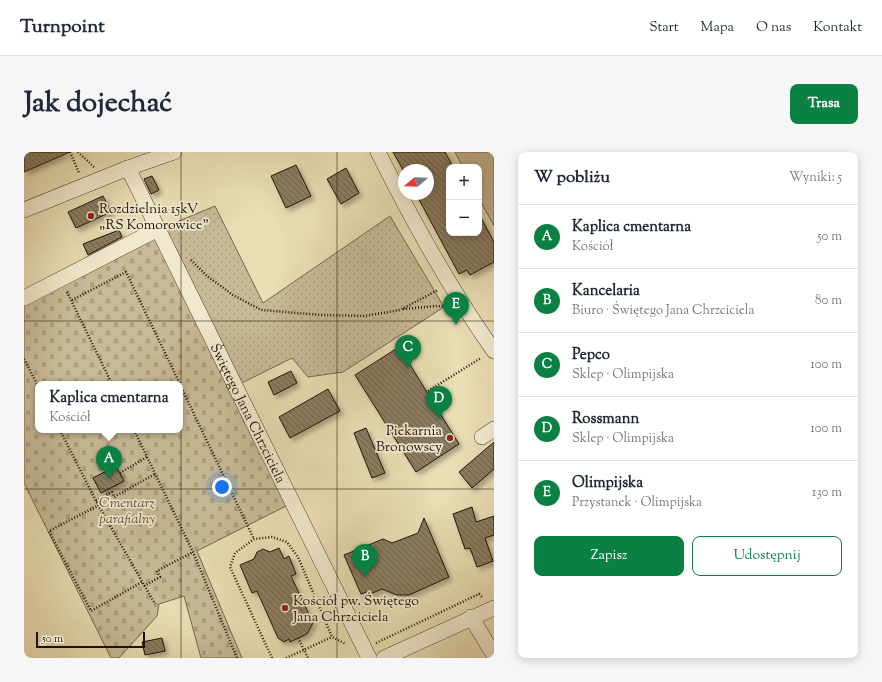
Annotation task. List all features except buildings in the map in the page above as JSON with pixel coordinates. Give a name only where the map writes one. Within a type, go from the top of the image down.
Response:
[{"type":"street","points":[[24,210],[128,168],[174,152]]},
{"type":"street","points":[[378,152],[437,262],[474,322],[487,354]]},
{"type":"street","name":"Świętego Jana Chrzciciela","points":[[128,168],[367,653]]},
{"type":"street","points":[[24,298],[158,229]]},
{"type":"street","points":[[384,658],[471,617],[490,605]]},
{"type":"street","points":[[471,617],[494,655]]},
{"type":"path","points":[[70,152],[80,177]]},
{"type":"path","points":[[78,152],[104,178]]},
{"type":"path","points":[[187,257],[207,276],[233,295],[261,310],[345,317],[364,316],[437,306],[449,307]]},
{"type":"path","points":[[72,300],[126,272],[179,381]]},
{"type":"path","points":[[400,310],[440,289]]},
{"type":"path","points":[[66,290],[111,381]]},
{"type":"path","points":[[428,391],[487,354]]},
{"type":"path","points":[[24,358],[36,381]]},
{"type":"path","points":[[183,390],[254,539]]},
{"type":"path","points":[[62,433],[98,505],[155,604]]},
{"type":"path","points":[[135,433],[193,552],[237,658]]},
{"type":"path","points":[[120,473],[147,458]]},
{"type":"path","points":[[96,501],[112,492],[114,497],[155,474]]},
{"type":"path","points":[[98,505],[49,531],[91,611],[143,584],[160,577],[157,572],[193,552]]},
{"type":"path","points":[[272,658],[230,567],[235,553],[254,539],[272,537],[287,542],[298,557],[332,637],[286,658]]},
{"type":"path","points":[[367,653],[479,594],[490,605]]},
{"type":"path","points":[[298,638],[308,658]]},
{"type":"green space","points":[[455,152],[494,152],[494,226],[482,204],[482,164],[461,164]]},
{"type":"green space","points":[[215,206],[263,303],[390,216],[444,307],[343,372],[308,377],[292,358],[242,383],[162,228]]},
{"type":"green space","name":"Cmentarz parafialny","points":[[156,235],[288,505],[197,551],[242,658],[201,658],[184,596],[159,604],[157,616],[119,658],[111,658],[24,483],[24,306]]},
{"type":"place","name":"Rozdzielnia 15kV „RS Komorowice”","points":[[91,216]]},
{"type":"place","name":"Olimpijska","points":[[456,325]]},
{"type":"place","name":"Pepco","points":[[408,368]]},
{"type":"place","name":"Rossmann","points":[[439,419]]},
{"type":"place","name":"Piekarnia Bronowscy","points":[[450,438]]},
{"type":"place","name":"Kaplica cmentarna","points":[[109,479]]},
{"type":"place","name":"Kancelaria","points":[[365,577]]},
{"type":"place","name":"Kościół pw. Świętego Jana Chrzciciela","points":[[285,608]]}]
